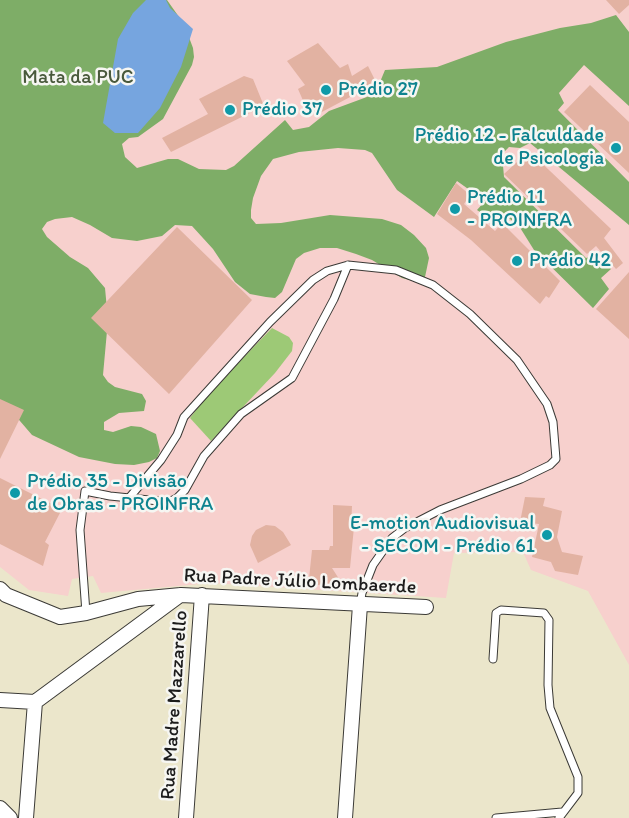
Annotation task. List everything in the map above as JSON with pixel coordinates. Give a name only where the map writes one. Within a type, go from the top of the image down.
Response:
[{"type":"street","name":"Rua Padre Júlio Lombaerde","points":[[0,589],[6,595],[60,617],[86,613],[138,599],[181,595],[360,606],[426,607]]},
{"type":"street","points":[[0,700],[34,702],[181,595]]},
{"type":"street","name":"Rua Madre Mazzarello","points":[[186,818],[202,595]]},
{"type":"street","points":[[345,818],[360,606]]},
{"type":"street","points":[[26,818],[34,702]]},
{"type":"street","points":[[0,808],[10,818]]},
{"type":"lane","points":[[86,613],[80,530],[85,491],[169,502],[177,498],[185,490],[204,456],[241,414],[292,378],[334,298],[348,265]]},
{"type":"lane","points":[[129,498],[161,460],[177,435],[184,417],[270,322],[313,280],[327,270],[348,265],[396,270],[433,285],[470,314],[517,360],[543,398],[554,422],[556,456],[553,462],[521,479],[440,510],[405,528],[392,538],[373,566],[362,593],[360,606]]},
{"type":"lane","points":[[493,658],[496,613],[501,610],[544,613],[549,620],[550,708],[578,777],[578,793],[561,815],[496,818]]},
{"type":"shaded area","points":[[0,0],[629,0],[629,665],[588,591],[531,570],[523,552],[454,553],[446,598],[211,583],[101,593],[93,576],[72,579],[68,596],[29,590],[0,567]]},
{"type":"green space","name":"Mata da PUC","points":[[0,0],[167,0],[184,24],[194,57],[163,119],[138,137],[129,138],[122,144],[125,157],[137,168],[168,159],[178,159],[199,169],[226,170],[234,166],[285,120],[293,130],[309,127],[329,111],[375,94],[385,70],[437,67],[506,42],[560,28],[591,23],[616,15],[629,32],[629,106],[584,65],[559,93],[564,103],[558,110],[629,182],[629,225],[530,143],[520,148],[509,147],[502,154],[504,177],[586,258],[596,255],[611,269],[601,278],[609,289],[593,308],[534,250],[519,226],[506,216],[497,224],[477,210],[485,201],[457,181],[434,217],[397,190],[372,153],[365,150],[338,148],[299,152],[273,159],[261,176],[251,210],[251,218],[256,224],[281,223],[330,215],[382,219],[401,225],[426,248],[429,258],[425,277],[417,282],[402,278],[372,260],[356,254],[337,248],[320,248],[304,253],[296,259],[282,292],[275,298],[266,297],[250,294],[235,282],[213,249],[192,226],[175,225],[162,236],[137,241],[112,238],[72,217],[47,222],[42,229],[47,237],[70,257],[88,268],[105,288],[108,320],[103,375],[115,387],[142,394],[146,401],[144,411],[119,413],[104,422],[104,430],[113,432],[131,426],[141,427],[156,434],[160,451],[157,458],[149,462],[134,465],[115,464],[79,457],[32,435],[14,414],[0,405]]},
{"type":"green space","points":[[272,328],[289,337],[293,343],[292,351],[275,373],[211,441],[190,418],[209,393]]},
{"type":"water","points":[[146,0],[166,0],[170,8],[193,29],[181,67],[160,108],[138,133],[115,133],[103,123],[118,39],[133,13]]},
{"type":"building","points":[[606,0],[629,0],[629,5],[619,14]]},
{"type":"building","points":[[318,43],[340,68],[348,64],[352,76],[368,66],[376,82],[350,94],[352,96],[320,113],[317,107],[308,112],[298,89],[305,85],[287,61]]},
{"type":"building","name":"Prédio 37","points":[[244,76],[253,79],[264,106],[171,152],[162,138],[208,114],[199,99]]},
{"type":"building","name":"Prédio 12 - Falculdade de Psicologia","points":[[590,85],[629,122],[629,173],[564,112]]},
{"type":"building","points":[[529,151],[611,229],[604,238],[623,263],[616,269],[596,246],[587,254],[504,174]]},
{"type":"building","name":"Prédio 42","points":[[456,183],[470,195],[464,204],[495,231],[502,223],[560,281],[549,298],[546,296],[540,304],[471,240],[437,214]]},
{"type":"building","points":[[177,227],[252,300],[169,394],[91,318]]},
{"type":"building","points":[[629,272],[629,339],[596,309]]},
{"type":"building","points":[[0,399],[24,410],[0,459]]},
{"type":"building","points":[[0,478],[62,509],[45,542],[49,545],[43,566],[0,544]]},
{"type":"building","name":"E-motion Audiovisual - SECOM - Prédio 61","points":[[525,497],[545,498],[543,506],[562,511],[557,537],[562,552],[583,556],[578,575],[555,571],[551,562],[532,557],[539,524],[520,522]]},
{"type":"building","points":[[333,505],[352,506],[351,527],[354,527],[350,568],[332,568],[341,582],[337,588],[332,590],[325,588],[322,584],[308,588],[312,550],[329,550],[330,546],[333,546]]},
{"type":"building","points":[[266,525],[275,526],[283,532],[291,545],[258,563],[250,545],[256,530]]},
{"type":"place","name":"Prédio 27","points":[[326,90]]},
{"type":"place","name":"Prédio 37","points":[[230,110]]},
{"type":"place","name":"Prédio 12 - Falculdade de Psicologia","points":[[616,148]]},
{"type":"place","name":"Prédio 11 - PROINFRA","points":[[455,209]]},
{"type":"place","name":"Prédio 42","points":[[517,261]]},
{"type":"place","name":"Prédio 35 - Divisão de Obras - PROINFRA","points":[[15,493]]},
{"type":"place","name":"E-motion Audiovisual - SECOM - Prédio 61","points":[[547,535]]}]
